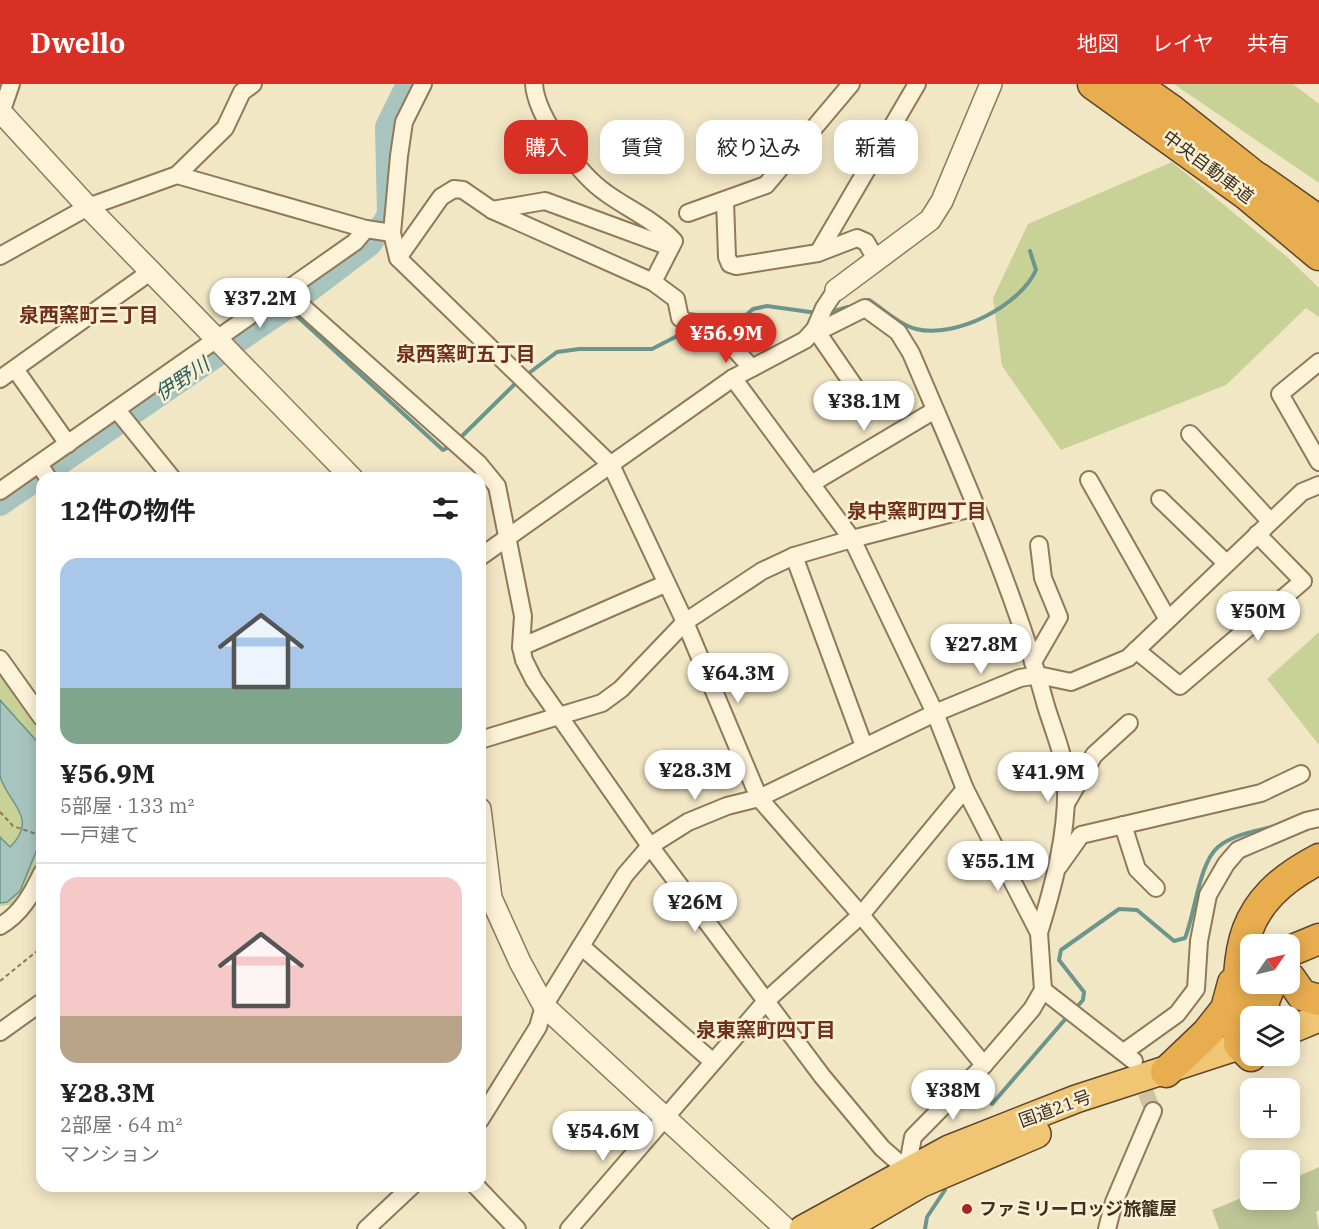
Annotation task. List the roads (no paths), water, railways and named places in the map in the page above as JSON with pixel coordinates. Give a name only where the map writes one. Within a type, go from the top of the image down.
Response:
[{"type":"highway","name":"中央自動車道","points":[[1094,84],[1318,247]]},
{"type":"highway","name":"中央自動車道","points":[[1134,84],[1258,178],[1318,247]]},
{"type":"highway","points":[[1258,178],[1319,221]]},
{"type":"highway","points":[[1166,1072],[1207,1033],[1226,1010],[1247,930],[1258,907],[1272,890],[1296,871],[1319,859]]},
{"type":"highway","points":[[1300,947],[1319,939]]},
{"type":"highway","points":[[1238,962],[1245,1006]]},
{"type":"highway","points":[[1300,992],[1302,995],[1319,1000]]},
{"type":"highway","points":[[1300,1026],[1319,1018]]},
{"type":"highway","points":[[1300,1042],[1319,1035]]},
{"type":"highway","name":"国道21号","points":[[803,1229],[949,1149],[1076,1099],[1166,1072],[1240,1056]]},
{"type":"highway","name":"国道21号","points":[[843,1229],[921,1184],[1073,1118],[1240,1058]]},
{"type":"street","points":[[11,84],[1,114],[150,272],[346,472]]},
{"type":"street","points":[[423,84],[404,122],[392,233],[398,258],[517,371],[535,392],[611,465],[665,584],[685,622],[759,798],[861,915],[984,1065]]},
{"type":"street","points":[[534,84],[547,121],[559,143],[603,191],[668,234],[674,241],[653,282]]},
{"type":"street","points":[[688,213],[766,185],[851,84]]},
{"type":"street","points":[[818,253],[917,84]]},
{"type":"street","points":[[486,553],[733,378],[805,340],[836,290],[878,261],[930,220],[942,201],[990,84]]},
{"type":"street","points":[[0,256],[88,207],[177,175],[225,128],[242,92],[248,86]]},
{"type":"street","points":[[177,175],[366,229],[392,233]]},
{"type":"street","points":[[398,258],[441,197],[454,189],[464,190],[492,210],[653,282],[676,299],[680,318],[687,322],[712,325],[726,337],[752,368]]},
{"type":"street","points":[[492,210],[545,201],[670,247]]},
{"type":"street","points":[[725,201],[727,257],[730,264],[736,266],[818,253],[857,238],[866,242],[878,261]]},
{"type":"street","points":[[43,471],[68,444],[355,242],[366,229]]},
{"type":"street","points":[[0,379],[150,272]]},
{"type":"street","points":[[285,291],[463,449],[485,472]]},
{"type":"street","points":[[820,319],[825,328],[865,308],[898,332],[911,352],[976,507],[1036,669],[1066,778],[1066,806],[1057,869],[1039,933],[1043,990],[1032,1009],[984,1065],[913,1137],[907,1170]]},
{"type":"street","points":[[820,319],[859,393]]},
{"type":"street","points":[[1319,362],[1280,394],[1319,462]]},
{"type":"street","points":[[15,369],[68,444]]},
{"type":"street","points":[[733,378],[852,539],[935,713],[965,789],[1039,933]]},
{"type":"street","points":[[117,410],[167,472]]},
{"type":"street","points":[[811,484],[935,410]]},
{"type":"street","points":[[1190,434],[1270,521]]},
{"type":"street","points":[[486,473],[498,486],[523,616],[521,647],[524,660],[534,680],[651,846],[822,1076],[882,1148],[907,1170]]},
{"type":"street","points":[[0,491],[36,474]]},
{"type":"street","points":[[1089,480],[1167,618]]},
{"type":"street","points":[[1036,669],[1071,682],[1128,658],[1270,521],[1315,492]]},
{"type":"street","points":[[1160,499],[1226,563]]},
{"type":"street","points":[[486,738],[602,703],[621,689],[685,622],[762,571],[794,556],[976,507]]},
{"type":"street","points":[[1136,650],[1180,686],[1303,581],[1257,534]]},
{"type":"street","points":[[486,1110],[538,1028],[544,1006],[625,875],[651,846],[688,822],[727,806],[759,798],[864,746],[1036,669],[1059,617],[1043,578],[1039,545]]},
{"type":"street","points":[[794,556],[864,746]]},
{"type":"street","points":[[521,647],[665,584]]},
{"type":"street","points":[[0,659],[36,710]]},
{"type":"street","points":[[1066,806],[1094,755],[1129,723]]},
{"type":"street","points":[[1057,869],[1081,835],[1261,793],[1301,774]]},
{"type":"street","points":[[569,1229],[664,1116],[767,1000],[861,915],[965,789]]},
{"type":"street","points":[[1043,990],[1129,1056],[1177,1014],[1196,989],[1199,941],[1208,895],[1226,864],[1238,850],[1319,818]]},
{"type":"street","points":[[1123,825],[1137,869],[1156,888]]},
{"type":"street","points":[[0,926],[12,919],[32,895],[36,886]]},
{"type":"street","points":[[486,899],[544,1006],[786,1229]]},
{"type":"street","points":[[581,946],[712,1061]]},
{"type":"street","points":[[0,1032],[36,1006]]},
{"type":"street","points":[[1107,1229],[1114,1202],[1153,1111]]},
{"type":"street","points":[[366,1229],[405,1192]]},
{"type":"street","points":[[482,1192],[517,1229]]},
{"type":"water","points":[[0,700],[36,740],[36,852],[20,891],[7,902],[0,903],[0,837],[10,847],[22,827],[22,818],[0,776]]},
{"type":"waterway","name":"伊野川","points":[[47,472],[287,307],[370,244],[389,215],[387,127],[408,84]]},
{"type":"waterway","points":[[864,301],[869,300],[916,329],[932,331],[967,324],[1001,307],[1028,283],[1036,270],[1030,251]]},
{"type":"waterway","points":[[720,326],[737,323],[753,309],[767,306],[817,313]]},
{"type":"waterway","points":[[287,307],[443,450],[453,445]]},
{"type":"waterway","points":[[827,313],[848,307]]},
{"type":"waterway","points":[[525,376],[557,352],[579,349],[652,349],[681,334],[697,330]]},
{"type":"waterway","points":[[458,440],[519,380]]},
{"type":"waterway","name":"伊野川","points":[[0,504],[36,479]]},
{"type":"waterway","points":[[1075,1009],[1083,1000],[1084,992],[1059,960],[1061,950],[1119,909],[1137,910],[1174,941],[1185,938],[1202,876],[1206,865],[1218,847],[1231,839],[1275,826]]},
{"type":"waterway","points":[[992,1104],[1068,1016]]},
{"type":"waterway","points":[[925,1229],[927,1217],[945,1190]]},
{"type":"tunnel","points":[[1137,1070],[1153,1111]]},
{"type":"place","name":"ファミリーロッジ旅籠屋","points":[[967,1209]]},
{"type":"district","name":"泉西窯町三丁目","points":[[89,315]]},
{"type":"district","name":"泉西窯町五丁目","points":[[466,354]]},
{"type":"district","name":"泉中窯町四丁目","points":[[917,511]]},
{"type":"district","name":"泉東窯町四丁目","points":[[766,1030]]}]
